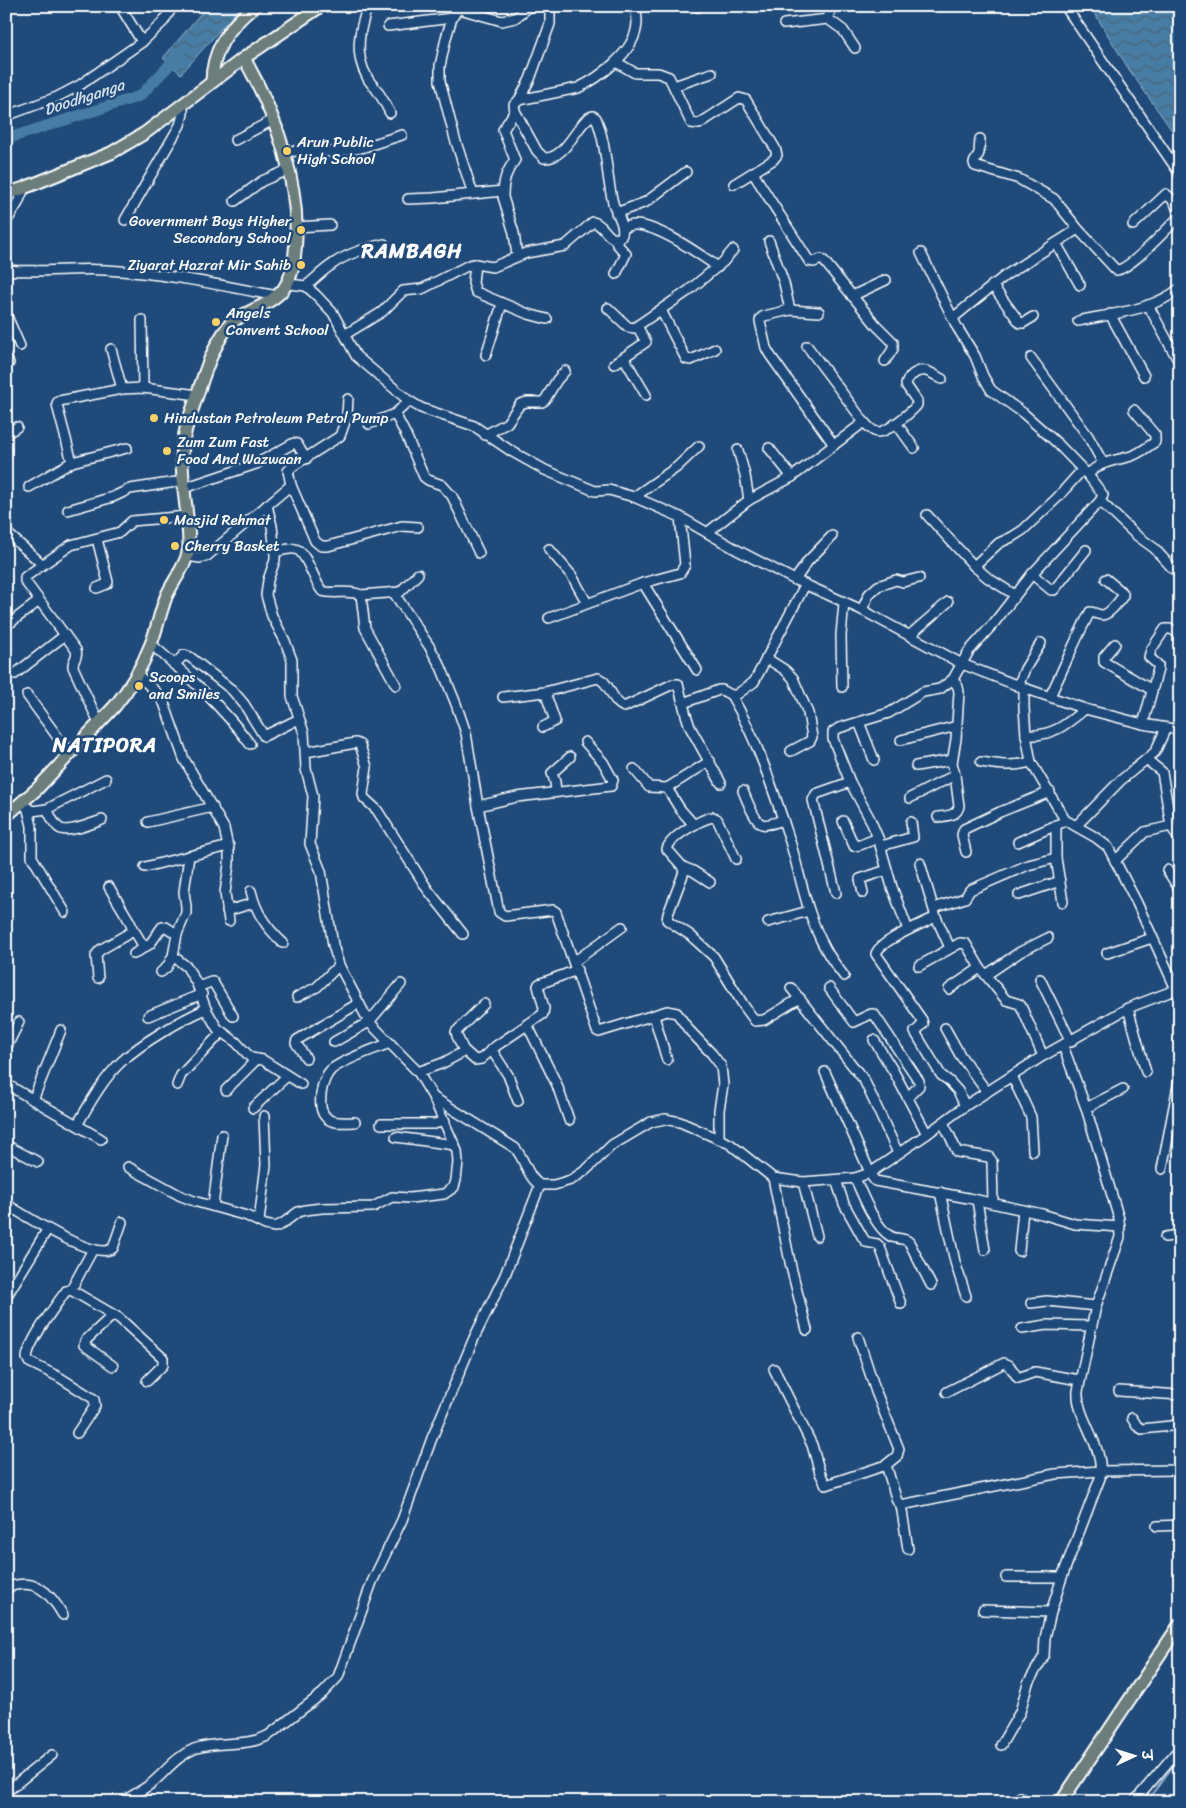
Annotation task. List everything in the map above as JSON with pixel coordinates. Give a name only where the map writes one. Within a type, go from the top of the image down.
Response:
[{"type":"main road","points":[[212,82],[212,67],[224,37],[241,17],[255,6]]},
{"type":"main road","points":[[6,194],[111,153],[144,133],[244,58],[322,6]]},
{"type":"main road","points":[[6,816],[25,806],[126,693],[137,674],[151,644],[166,598],[187,556],[190,544],[183,484],[182,455],[187,424],[213,353],[228,327],[236,318],[264,305],[277,296],[288,284],[293,271],[296,251],[296,227],[284,151],[252,71],[244,58]]},
{"type":"main road","points":[[1061,1802],[1180,1624]]},
{"type":"street","points":[[120,6],[142,42]]},
{"type":"street","points":[[6,116],[69,91],[142,42],[163,22],[173,6]]},
{"type":"street","points":[[368,6],[359,37],[361,64],[368,80],[376,89],[390,113]]},
{"type":"street","points":[[473,194],[455,139],[440,82],[441,60],[453,8],[495,20],[508,20],[515,18],[530,6]]},
{"type":"street","points":[[550,6],[550,24],[530,79],[519,100],[514,105],[515,112],[537,151],[544,158],[556,154],[572,140],[589,117],[593,116],[596,118],[616,213],[623,228],[623,235],[615,239]]},
{"type":"street","points":[[519,100],[578,88],[616,62],[636,32],[635,6]]},
{"type":"street","points":[[828,19],[831,6]]},
{"type":"street","points":[[1065,6],[1180,174]]},
{"type":"street","points":[[388,26],[452,18]]},
{"type":"street","points":[[784,24],[828,19],[842,30],[855,48]]},
{"type":"street","points":[[616,62],[635,73],[662,74],[669,77],[691,123],[699,124],[739,98],[746,100],[777,155],[773,160],[734,184]]},
{"type":"street","points":[[674,86],[712,73]]},
{"type":"street","points":[[125,220],[180,125],[183,104]]},
{"type":"street","points":[[515,112],[503,130],[515,160],[507,170],[503,191],[518,256]]},
{"type":"street","points":[[235,140],[273,120]]},
{"type":"street","points":[[284,151],[336,152],[361,148],[402,134]]},
{"type":"street","points":[[980,138],[979,153],[974,163],[975,166],[1019,179],[1051,197],[1116,270],[1119,270],[1139,256],[1178,219],[1177,200],[1166,194],[1133,225]]},
{"type":"street","points":[[235,201],[262,180],[288,170]]},
{"type":"street","points":[[616,213],[646,202],[686,172]]},
{"type":"street","points":[[753,173],[809,261],[824,260],[852,296],[893,342],[893,350],[885,361]]},
{"type":"street","points":[[6,222],[24,188]]},
{"type":"street","points":[[408,199],[503,191]]},
{"type":"street","points":[[346,334],[382,312],[405,290],[422,289],[469,265],[475,264],[492,267],[518,256],[565,246],[593,222],[598,223],[615,239],[626,254],[616,274]]},
{"type":"street","points":[[296,227],[330,225]]},
{"type":"street","points":[[623,228],[633,225],[647,228],[671,238],[718,266]]},
{"type":"street","points":[[954,317],[992,286],[1078,229]]},
{"type":"street","points":[[769,241],[784,284],[790,310]]},
{"type":"street","points":[[1056,243],[1080,286]]},
{"type":"street","points":[[306,286],[339,260],[367,248],[384,244]]},
{"type":"street","points":[[608,308],[632,329],[688,291],[718,266],[733,250]]},
{"type":"street","points":[[908,930],[870,819],[850,782],[833,735],[835,730],[889,713],[923,692],[940,689],[953,679],[969,651],[994,624],[1032,574],[1100,501],[1103,495],[1085,472],[1057,443],[1035,423],[992,390],[983,376],[975,356],[957,327],[954,317],[921,253]]},
{"type":"street","points":[[475,264],[473,284],[476,292],[502,304],[547,319]]},
{"type":"street","points":[[6,270],[26,272],[107,270],[175,276],[277,296]]},
{"type":"street","points":[[852,296],[886,280]]},
{"type":"street","points":[[288,284],[306,286],[329,308],[346,334],[356,356],[409,401],[420,408],[455,418],[474,426],[545,470],[577,484],[595,491],[609,490],[634,497],[680,517],[739,551],[805,585],[862,610],[962,664],[1085,709],[1143,724],[1180,730]]},
{"type":"street","points":[[992,286],[1020,323],[1033,317]]},
{"type":"street","points":[[1078,321],[1148,305],[1165,299],[1180,288]]},
{"type":"street","points":[[486,355],[502,304]]},
{"type":"street","points":[[1148,305],[1179,362]]},
{"type":"street","points":[[661,310],[686,359],[691,360],[715,349]]},
{"type":"street","points":[[819,312],[790,310],[761,318],[760,321],[766,348],[778,368],[834,445]]},
{"type":"street","points":[[6,314],[20,346]]},
{"type":"street","points":[[1110,314],[1144,376]]},
{"type":"street","points":[[142,320],[143,388]]},
{"type":"street","points":[[614,364],[646,342],[637,326]]},
{"type":"street","points":[[807,346],[864,422],[872,430],[880,433],[917,406],[915,398],[906,385],[910,376],[918,370],[923,370],[942,380]]},
{"type":"street","points":[[112,348],[122,389]]},
{"type":"street","points":[[624,358],[646,395]]},
{"type":"street","points":[[1031,358],[1088,436],[1104,464]]},
{"type":"street","points":[[485,434],[507,423],[520,404],[542,402],[545,400],[557,380],[565,372]]},
{"type":"street","points":[[72,462],[58,409],[58,402],[122,389],[143,388],[198,395]]},
{"type":"street","points":[[348,399],[347,416],[340,436],[288,471],[291,485],[311,534],[321,546],[328,546],[402,526],[418,528]]},
{"type":"street","points":[[369,424],[394,414],[409,401]]},
{"type":"street","points":[[974,566],[998,543],[1023,530],[1085,472],[1136,454],[1155,442],[1155,435],[1134,410]]},
{"type":"street","points":[[394,414],[406,435],[421,472],[428,480],[446,488],[452,496],[479,553]]},
{"type":"street","points":[[708,532],[748,500],[792,477],[864,422]]},
{"type":"street","points":[[896,423],[914,448]]},
{"type":"street","points":[[6,434],[17,427]]},
{"type":"street","points":[[68,510],[113,497],[130,489],[183,484],[256,464],[294,443],[297,444],[306,459]]},
{"type":"street","points":[[634,497],[677,467],[699,446]]},
{"type":"street","points":[[29,488],[72,462],[127,448]]},
{"type":"street","points":[[768,448],[792,477]]},
{"type":"street","points":[[738,450],[745,475],[748,500]]},
{"type":"street","points":[[187,556],[200,558],[207,556],[291,485]]},
{"type":"street","points":[[1100,501],[1136,535],[1154,548],[1174,569],[1176,570],[1180,567]]},
{"type":"street","points":[[128,1167],[181,1196],[275,1227],[298,1212],[306,1210],[372,1207],[392,1197],[416,1198],[448,1193],[454,1187],[456,1180],[458,1162],[455,1145],[433,1097],[418,1072],[369,1022],[339,965],[333,945],[321,871],[310,844],[312,796],[306,769],[304,733],[292,696],[292,660],[272,616],[266,595],[268,580],[275,560],[272,526],[267,506]]},
{"type":"street","points":[[927,515],[974,566],[988,578],[1015,595]]},
{"type":"street","points":[[99,723],[73,666],[77,654],[76,650],[24,578],[71,545],[120,532],[134,520],[187,516]]},
{"type":"street","points":[[549,618],[643,583],[680,573],[685,568],[680,517]]},
{"type":"street","points":[[8,536],[42,564]]},
{"type":"street","points":[[795,580],[808,561],[832,536]]},
{"type":"street","points":[[97,539],[108,582],[97,588]]},
{"type":"street","points":[[275,552],[294,548],[299,550],[303,554],[310,572],[322,591],[329,593],[357,593],[361,595],[394,593],[404,589],[418,574]]},
{"type":"street","points":[[549,549],[572,576],[587,603]]},
{"type":"street","points":[[1032,574],[1051,590],[1054,590],[1086,550]]},
{"type":"street","points":[[862,610],[869,594],[878,586],[896,580],[903,582],[919,578]]},
{"type":"street","points":[[1050,696],[1090,612],[1101,615],[1105,614],[1123,596],[1123,593],[1106,579]]},
{"type":"street","points":[[643,583],[697,670]]},
{"type":"street","points":[[731,695],[736,694],[754,682],[805,585]]},
{"type":"street","points":[[394,593],[429,646],[451,690],[466,733],[499,912],[505,916],[555,910],[576,965],[597,1031],[599,1032],[666,1011],[676,1013],[712,1054],[720,1066],[724,1085],[719,1110],[719,1138]]},
{"type":"street","points":[[361,595],[365,628],[396,685]]},
{"type":"street","points":[[6,626],[39,601]]},
{"type":"street","points":[[910,635],[948,602]]},
{"type":"street","points":[[842,687],[841,635],[844,603]]},
{"type":"street","points":[[1143,724],[1158,669],[1158,665],[1150,657],[1151,650],[1165,629],[1170,628],[1180,634]]},
{"type":"street","points":[[15,674],[65,635]]},
{"type":"street","points":[[1041,643],[1025,669],[1021,687],[1031,762],[1065,820],[1104,844],[1115,861],[1178,988],[1180,998]]},
{"type":"street","points":[[151,644],[198,685],[250,744]]},
{"type":"street","points":[[1115,644],[1104,657],[1104,662],[1152,690]]},
{"type":"street","points":[[174,665],[184,655],[190,656],[238,697],[264,736],[299,719]]},
{"type":"street","points":[[766,658],[789,673],[793,678],[808,713],[812,737],[810,741],[790,751]]},
{"type":"street","points":[[137,674],[156,692],[164,703],[184,759],[224,828],[229,846],[230,864],[225,893],[229,921]]},
{"type":"street","points":[[503,697],[545,692],[598,678],[605,682],[618,703],[624,706],[676,684],[680,687],[690,727],[721,784]]},
{"type":"street","points":[[938,817],[953,815],[958,810],[952,760],[957,726],[959,689],[953,679]]},
{"type":"street","points":[[683,703],[719,690],[731,695],[742,714],[759,754],[783,820],[810,911],[824,947],[844,976]]},
{"type":"street","points":[[543,727],[555,721],[545,692]]},
{"type":"street","points":[[27,696],[70,754]]},
{"type":"street","points":[[1026,735],[1041,736],[1050,733],[1070,722],[1085,709]]},
{"type":"street","points":[[859,722],[874,760]]},
{"type":"street","points":[[901,740],[957,726]]},
{"type":"street","points":[[1076,826],[1120,781],[1155,752],[1166,728]]},
{"type":"street","points":[[478,806],[556,791],[608,787],[612,784],[612,778],[603,762],[585,742]]},
{"type":"street","points":[[306,752],[356,743],[360,746],[367,767],[364,798],[381,815],[410,865],[463,934]]},
{"type":"street","points":[[556,791],[552,773],[570,757]]},
{"type":"street","points":[[916,766],[952,760]]},
{"type":"street","points":[[1147,760],[1160,769],[1163,775],[1171,826],[1180,841]]},
{"type":"street","points":[[634,769],[649,786],[667,788],[710,761]]},
{"type":"street","points":[[981,762],[1008,766],[1031,762]]},
{"type":"street","points":[[910,798],[955,775]]},
{"type":"street","points":[[25,806],[37,810],[47,809],[106,779]]},
{"type":"street","points":[[836,893],[813,800],[816,794],[850,782]]},
{"type":"street","points":[[667,788],[680,809],[694,825]]},
{"type":"street","points":[[743,792],[756,819],[760,823],[765,824],[783,820]]},
{"type":"street","points":[[966,852],[962,835],[964,829],[1050,792]]},
{"type":"street","points":[[25,806],[32,826],[32,857],[65,912]]},
{"type":"street","points":[[148,822],[213,807]]},
{"type":"street","points":[[47,809],[57,827],[61,830],[79,828],[102,820]]},
{"type":"street","points":[[710,882],[683,867],[669,852],[668,846],[671,841],[694,825],[711,817],[715,818],[736,859]]},
{"type":"street","points":[[1018,842],[1065,820]]},
{"type":"street","points":[[843,821],[854,846],[913,836],[912,822]]},
{"type":"street","points":[[1056,825],[1056,858],[1063,902]]},
{"type":"street","points":[[1115,861],[1145,832],[1171,826]]},
{"type":"street","points":[[145,868],[229,846]]},
{"type":"street","points":[[161,972],[167,967],[172,956],[186,909],[184,896],[189,856]]},
{"type":"street","points":[[965,1106],[958,1091],[949,1081],[941,1076],[918,1039],[915,1032],[923,1024],[922,1020],[876,954],[876,951],[935,912],[964,898],[970,890],[1028,865],[1056,858]]},
{"type":"street","points":[[920,863],[935,912],[950,948]]},
{"type":"street","points":[[683,867],[683,874],[667,920],[690,935],[714,957],[755,1021],[764,1020],[800,998]]},
{"type":"street","points":[[863,893],[860,879],[887,870]]},
{"type":"street","points":[[1167,870],[1180,890]]},
{"type":"street","points":[[1019,895],[1060,881]]},
{"type":"street","points":[[109,887],[130,922],[132,931],[135,932],[144,948]]},
{"type":"street","points":[[251,892],[254,903],[266,925],[283,943]]},
{"type":"street","points":[[227,911],[254,903]]},
{"type":"street","points":[[768,922],[810,911]]},
{"type":"street","points":[[134,954],[153,940],[162,927],[166,927],[177,934]]},
{"type":"street","points":[[484,1004],[456,1032],[456,1036],[464,1051],[467,1051],[477,1061],[491,1049],[540,1016],[544,1011],[539,984],[576,965],[622,927]]},
{"type":"street","points":[[98,978],[97,953],[132,931]]},
{"type":"street","points":[[949,989],[1048,938]]},
{"type":"street","points":[[1107,953],[1152,938]]},
{"type":"street","points":[[919,966],[960,942],[966,944],[983,971],[1006,1000],[1021,1006],[1044,1056]]},
{"type":"street","points":[[172,956],[187,967],[200,990],[212,1022],[222,1032],[236,1042],[250,1058],[266,1062],[301,1084]]},
{"type":"street","points":[[298,996],[317,987],[339,965]]},
{"type":"street","points":[[1001,1745],[1020,1712],[1028,1683],[1044,1656],[1045,1638],[1051,1612],[1062,1577],[1092,1501],[1101,1471],[1096,1446],[1078,1399],[1079,1380],[1090,1326],[1120,1237],[1117,1210],[1067,1044],[1040,979]]},
{"type":"street","points":[[148,1016],[213,982],[233,1016]]},
{"type":"street","points":[[334,1042],[369,1022],[401,984]]},
{"type":"street","points":[[791,988],[864,1080],[898,1153]]},
{"type":"street","points":[[829,988],[854,1022],[874,1014],[919,1081],[920,1086],[908,1097]]},
{"type":"street","points":[[433,1097],[514,1148],[522,1158],[533,1179],[540,1186],[554,1185],[571,1180],[586,1170],[612,1145],[651,1122],[658,1120],[680,1122],[719,1138],[730,1144],[773,1178],[803,1182],[855,1178],[870,1172],[965,1106],[1044,1056],[1128,1008],[1178,988]]},
{"type":"street","points":[[306,1058],[296,1043],[297,1040],[359,1003]]},
{"type":"street","points":[[1128,1008],[1146,1072]]},
{"type":"street","points":[[77,1124],[110,1075],[122,1062],[168,1030],[206,1009]]},
{"type":"street","points":[[654,1016],[667,1060]]},
{"type":"street","points":[[6,1048],[19,1022]]},
{"type":"street","points":[[527,1024],[557,1085],[569,1120]]},
{"type":"street","points":[[945,1028],[960,1055],[987,1092]]},
{"type":"street","points":[[33,1100],[61,1030]]},
{"type":"street","points":[[177,1085],[181,1075],[222,1032]]},
{"type":"street","points":[[874,1040],[908,1097],[927,1134]]},
{"type":"street","points":[[355,1122],[338,1122],[329,1120],[326,1117],[321,1105],[322,1087],[326,1076],[340,1065],[390,1043]]},
{"type":"street","points":[[491,1049],[508,1076],[518,1101]]},
{"type":"street","points":[[418,1072],[443,1063],[464,1051]]},
{"type":"street","points":[[226,1090],[257,1059]]},
{"type":"street","points":[[825,1072],[870,1172],[876,1181],[993,1203],[1075,1224],[1120,1227]]},
{"type":"street","points":[[1162,1169],[1180,1075]]},
{"type":"street","points":[[253,1108],[287,1076]]},
{"type":"street","points":[[1012,1076],[1031,1117],[1033,1151]]},
{"type":"street","points":[[6,1084],[101,1138]]},
{"type":"street","points":[[1086,1108],[1123,1090]]},
{"type":"street","points":[[259,1221],[266,1165],[264,1116]]},
{"type":"street","points":[[381,1124],[434,1124],[445,1121]]},
{"type":"street","points":[[942,1123],[957,1152],[989,1157],[992,1161],[993,1203]]},
{"type":"street","points":[[212,1206],[222,1135]]},
{"type":"street","points":[[396,1137],[455,1145]]},
{"type":"street","points":[[6,1145],[38,1162]]},
{"type":"street","points":[[773,1178],[791,1268],[807,1330]]},
{"type":"street","points":[[855,1178],[883,1230],[892,1237],[908,1240],[931,1284]]},
{"type":"street","points":[[836,1180],[844,1204],[865,1240],[880,1247],[901,1304]]},
{"type":"street","points":[[803,1182],[817,1236]]},
{"type":"street","points":[[123,1802],[153,1782],[178,1759],[195,1749],[216,1744],[247,1743],[261,1740],[324,1693],[338,1676],[372,1582],[402,1520],[432,1438],[474,1338],[505,1275],[540,1186]]},
{"type":"street","points":[[940,1192],[955,1262],[966,1296]]},
{"type":"street","points":[[977,1200],[985,1250]]},
{"type":"street","points":[[6,1217],[9,1206],[47,1230],[93,1249],[105,1251],[110,1250],[114,1245],[122,1222]]},
{"type":"street","points":[[1018,1251],[1023,1210]]},
{"type":"street","points":[[6,1297],[47,1230]]},
{"type":"street","points":[[1165,1237],[1180,1235]]},
{"type":"street","points":[[77,1433],[95,1406],[94,1400],[29,1362],[26,1356],[53,1309],[66,1291],[71,1290],[93,1249]]},
{"type":"street","points":[[71,1290],[113,1315],[164,1360],[163,1365],[147,1381]]},
{"type":"street","points":[[1031,1303],[1047,1301],[1096,1306]]},
{"type":"street","points":[[113,1315],[84,1343],[85,1346],[113,1366]]},
{"type":"street","points":[[1022,1329],[1046,1325],[1090,1326]]},
{"type":"street","points":[[774,1369],[812,1445],[820,1473],[826,1485],[886,1465],[897,1456],[899,1449],[876,1392],[858,1337]]},
{"type":"street","points":[[947,1392],[1004,1363],[1009,1365],[1018,1378],[1035,1372],[1079,1380]]},
{"type":"street","points":[[1118,1391],[1180,1395]]},
{"type":"street","points":[[1132,1418],[1138,1427],[1142,1429],[1180,1425]]},
{"type":"street","points":[[886,1465],[897,1501],[900,1505],[908,1549]]},
{"type":"street","points":[[900,1505],[1040,1476],[1101,1471],[1180,1470]]},
{"type":"street","points":[[1157,1526],[1180,1525]]},
{"type":"street","points":[[1006,1577],[1062,1577]]},
{"type":"street","points":[[6,1588],[18,1585],[37,1586],[50,1595],[63,1614]]},
{"type":"street","points":[[983,1610],[1051,1612]]},
{"type":"street","points":[[1134,1802],[1180,1748]]},
{"type":"street","points":[[6,1792],[52,1754]]},
{"type":"street","points":[[1012,1802],[1020,1797],[1028,1802]]},
{"type":"street","points":[[6,1798],[9,1802]]},
{"type":"water","points":[[207,6],[241,6],[181,74],[163,58]]},
{"type":"water","points":[[1090,6],[1180,6],[1180,142],[1128,68]]},
{"type":"waterway","name":"Doodhganga","points":[[6,139],[140,96],[180,54]]},
{"type":"waterway","points":[[1146,1802],[1180,1757]]},
{"type":"place","name":"Arun Public High School","points":[[287,151]]},
{"type":"place","name":"Government Boys Higher Secondary School","points":[[301,230]]},
{"type":"place","name":"Ziyarat Hazrat Mir Sahib","points":[[301,265]]},
{"type":"place","name":"Angels Convent School","points":[[216,322]]},
{"type":"place","name":"Hindustan Petroleum Petrol Pump","points":[[154,418]]},
{"type":"place","name":"Zum Zum Fast Food And Wazwaan","points":[[167,451]]},
{"type":"place","name":"Masjid Rehmat","points":[[164,520]]},
{"type":"place","name":"Cherry Basket","points":[[175,546]]},
{"type":"place","name":"Scoops and Smiles","points":[[139,686]]},
{"type":"district","name":"RAMBAGH","points":[[412,251]]},
{"type":"district","name":"NATIPORA","points":[[105,745]]}]
